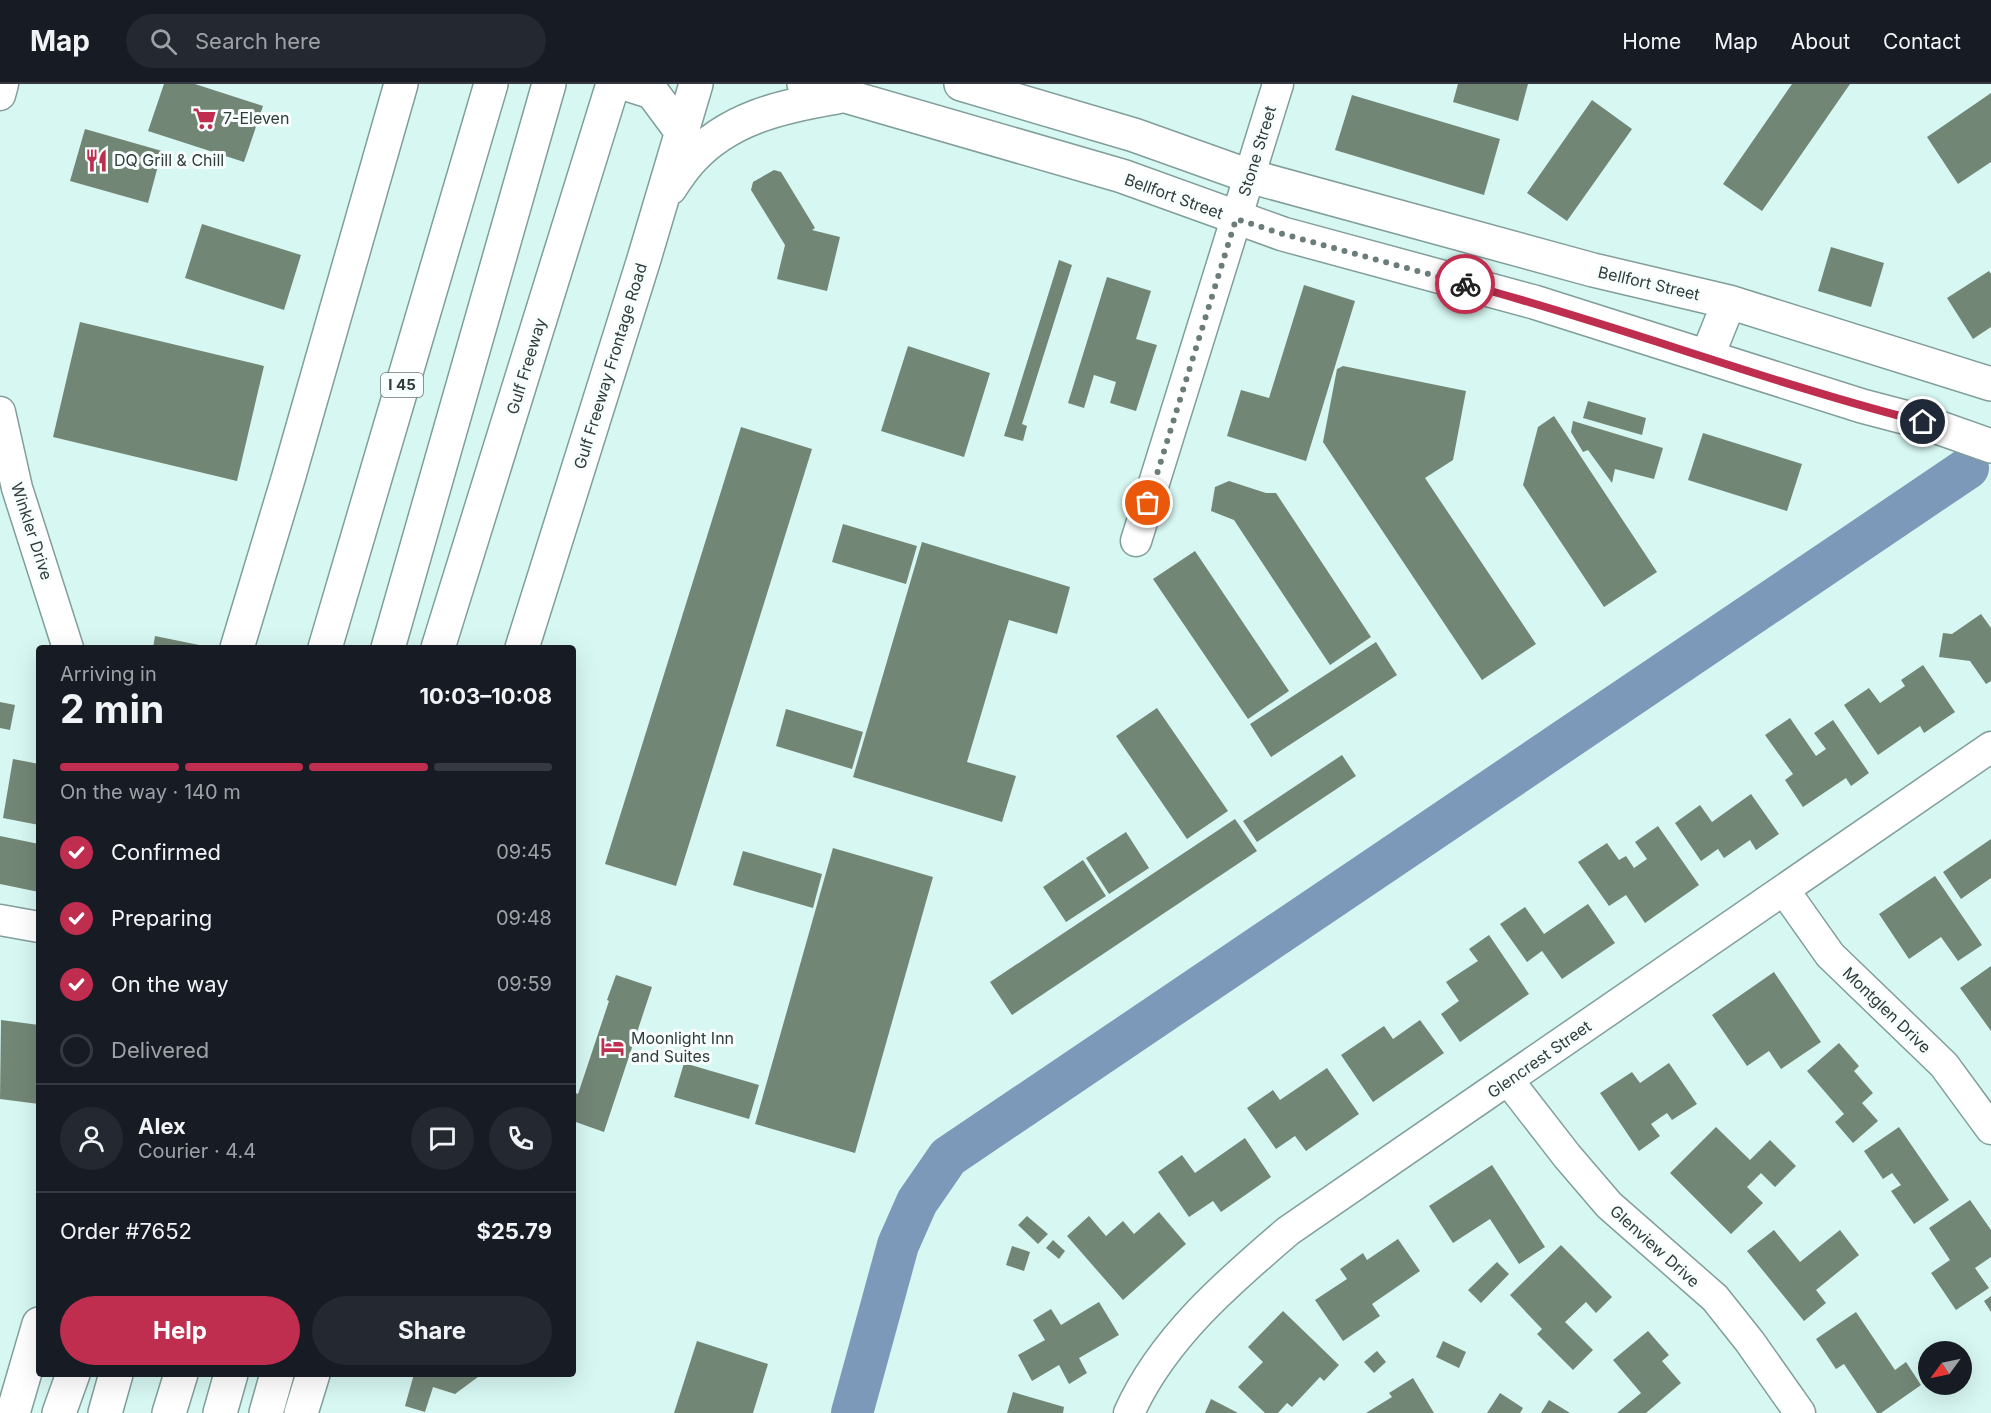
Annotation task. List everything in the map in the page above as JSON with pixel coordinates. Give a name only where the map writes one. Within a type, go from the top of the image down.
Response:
[{"type":"main road","name":"I 45","points":[[326,645],[492,84]]},
{"type":"main road","points":[[389,645],[549,84]]},
{"type":"main road","name":"Gulf Freeway","points":[[439,645],[613,84]]},
{"type":"main road","points":[[627,84],[652,92],[681,131]]},
{"type":"main road","name":"Gulf Freeway Frontage Road","points":[[523,645],[696,84]]},
{"type":"main road","name":"Bellfort Street","points":[[804,84],[1122,176],[1236,219],[1283,234],[1534,302],[1862,406],[1923,422],[1991,446]]},
{"type":"main road","name":"Bellfort Street","points":[[961,84],[1134,135],[1249,176],[1593,270],[1729,302],[1984,381]]},
{"type":"main road","points":[[238,645],[402,86]]},
{"type":"main road","points":[[662,199],[691,160],[722,134],[748,120],[784,106],[843,95]]},
{"type":"main road","points":[[1707,357],[1729,302]]},
{"type":"main road","points":[[13,1413],[36,1334]]},
{"type":"main road","points":[[59,1413],[72,1377]]},
{"type":"main road","points":[[105,1413],[115,1377]]},
{"type":"main road","points":[[170,1413],[180,1377]]},
{"type":"main road","points":[[220,1413],[230,1377]]},
{"type":"main road","points":[[266,1413],[276,1377]]},
{"type":"main road","points":[[302,1413],[312,1377]]},
{"type":"street","points":[[0,95],[3,84]]},
{"type":"street","name":"Stone Street","points":[[1136,541],[1278,84]]},
{"type":"street","name":"Winkler Drive","points":[[0,412],[17,488],[67,645]]},
{"type":"street","name":"Glencrest Street","points":[[1129,1413],[1135,1398],[1176,1337],[1235,1277],[1288,1232],[1991,747]]},
{"type":"street","name":"Montglen Drive","points":[[1784,890],[1830,955],[1944,1065],[1991,1129]]},
{"type":"street","points":[[0,920],[36,926]]},
{"type":"street","name":"Glenview Drive","points":[[1509,1080],[1567,1156],[1610,1205],[1715,1298],[1750,1342],[1800,1413]]},
{"type":"building","name":"7-Eleven","points":[[164,84],[195,84],[263,106],[244,162],[148,131]]},
{"type":"building","points":[[1458,84],[1528,84],[1518,121],[1453,102]]},
{"type":"building","points":[[1792,84],[1850,84],[1762,211],[1723,184]]},
{"type":"building","points":[[1991,93],[1991,162],[1958,184],[1927,137]]},
{"type":"building","points":[[1352,95],[1500,139],[1484,195],[1335,150]]},
{"type":"building","points":[[1592,100],[1632,129],[1567,221],[1527,193]]},
{"type":"building","points":[[85,129],[162,151],[148,203],[70,181]]},
{"type":"building","points":[[774,170],[781,172],[815,228],[812,230],[840,237],[827,291],[777,279],[785,245],[751,190],[753,182]]},
{"type":"building","points":[[202,224],[301,255],[284,310],[185,278]]},
{"type":"building","points":[[1831,247],[1884,263],[1871,307],[1818,291]]},
{"type":"building","points":[[1059,260],[1072,265],[1022,424],[1027,426],[1023,441],[1004,436]]},
{"type":"building","points":[[1989,271],[1991,274],[1991,327],[1973,339],[1947,298]]},
{"type":"building","points":[[1107,277],[1151,291],[1136,339],[1157,345],[1136,411],[1110,403],[1116,382],[1094,375],[1084,408],[1068,403]]},
{"type":"building","points":[[1304,285],[1355,301],[1306,461],[1227,436],[1241,390],[1269,398]]},
{"type":"building","points":[[80,322],[264,366],[237,481],[53,437]]},
{"type":"building","points":[[908,346],[990,373],[964,457],[881,431]]},
{"type":"building","points":[[1343,366],[1466,391],[1453,460],[1425,478],[1536,644],[1482,680],[1323,442],[1337,369]]},
{"type":"building","points":[[1588,401],[1646,418],[1642,435],[1583,418]]},
{"type":"building","points":[[1554,416],[1657,572],[1604,607],[1523,485],[1538,427]]},
{"type":"building","points":[[1573,421],[1663,448],[1654,479],[1615,469],[1612,483],[1588,450],[1583,452],[1571,432]]},
{"type":"building","points":[[741,427],[812,449],[676,886],[605,864]]},
{"type":"building","points":[[1703,433],[1802,464],[1787,511],[1688,480]]},
{"type":"building","points":[[1229,481],[1266,493],[1276,493],[1371,637],[1330,665],[1234,520],[1211,511],[1215,487]]},
{"type":"building","points":[[843,524],[917,546],[906,584],[832,562]]},
{"type":"building","points":[[922,542],[1070,587],[1057,634],[1009,620],[967,762],[1016,776],[1002,822],[853,777]]},
{"type":"building","points":[[1195,551],[1289,691],[1248,719],[1153,579]]},
{"type":"building","points":[[1981,614],[1991,628],[1991,681],[1986,684],[1970,661],[1939,657],[1943,633],[1952,634]]},
{"type":"building","points":[[155,636],[199,645],[154,645]]},
{"type":"building","points":[[1376,642],[1397,675],[1271,757],[1250,724]]},
{"type":"building","points":[[1923,665],[1955,712],[1924,733],[1920,726],[1878,755],[1844,705],[1869,688],[1880,703],[1905,686],[1901,680]]},
{"type":"building","points":[[0,702],[15,705],[10,730],[0,728]]},
{"type":"building","points":[[1157,708],[1228,811],[1187,839],[1116,736]]},
{"type":"building","points":[[786,709],[863,732],[852,769],[776,746]]},
{"type":"building","points":[[1790,718],[1816,756],[1826,749],[1814,733],[1833,720],[1869,773],[1851,786],[1846,778],[1803,807],[1785,780],[1793,774],[1765,735]]},
{"type":"building","points":[[1342,755],[1356,776],[1257,842],[1243,821]]},
{"type":"building","points":[[13,759],[36,763],[36,824],[3,818]]},
{"type":"building","points":[[1751,794],[1779,834],[1756,850],[1750,840],[1724,858],[1718,849],[1701,861],[1675,823],[1700,805],[1712,822]]},
{"type":"building","points":[[1235,819],[1257,851],[1012,1015],[990,982]]},
{"type":"building","points":[[1658,826],[1699,885],[1645,923],[1626,895],[1609,906],[1578,862],[1607,843],[1619,860],[1626,856],[1634,868],[1647,859],[1635,842]]},
{"type":"building","points":[[1126,832],[1149,868],[1109,894],[1086,858]]},
{"type":"building","points":[[0,836],[36,843],[36,891],[0,884]]},
{"type":"building","points":[[1991,839],[1991,878],[1961,899],[1943,872]]},
{"type":"building","points":[[833,848],[933,877],[855,1153],[755,1124]]},
{"type":"building","points":[[743,851],[822,874],[813,908],[733,885]]},
{"type":"building","points":[[1083,860],[1106,896],[1066,922],[1043,887]]},
{"type":"building","points":[[1935,876],[1982,945],[1958,961],[1941,937],[1909,959],[1879,914]]},
{"type":"building","points":[[1588,904],[1615,943],[1562,979],[1542,951],[1527,962],[1500,924],[1525,907],[1544,934]]},
{"type":"building","points":[[1489,935],[1529,994],[1460,1042],[1441,1014],[1459,1001],[1446,982],[1478,961],[1469,949]]},
{"type":"building","points":[[1991,966],[1991,1031],[1960,988]]},
{"type":"building","points":[[1774,972],[1821,1042],[1781,1069],[1769,1051],[1747,1066],[1712,1015]]},
{"type":"building","name":"Moonlight Inn and Suites","points":[[616,975],[652,987],[604,1132],[576,1122],[576,1093],[578,1094],[609,1001],[607,1000]]},
{"type":"building","points":[[1,1020],[36,1025],[36,1104],[0,1099]]},
{"type":"building","points":[[1420,1020],[1444,1053],[1373,1102],[1341,1055],[1384,1026],[1393,1039]]},
{"type":"building","points":[[1839,1043],[1859,1066],[1854,1071],[1873,1093],[1862,1103],[1878,1121],[1853,1143],[1835,1122],[1844,1114],[1807,1071]]},
{"type":"building","points":[[684,1063],[759,1085],[749,1119],[674,1097]]},
{"type":"building","points":[[1669,1063],[1697,1104],[1672,1120],[1667,1113],[1651,1124],[1660,1136],[1639,1151],[1600,1093],[1632,1072],[1640,1083]]},
{"type":"building","points":[[1327,1068],[1359,1114],[1306,1151],[1295,1136],[1276,1149],[1247,1108],[1273,1090],[1280,1100]]},
{"type":"building","points":[[1716,1127],[1750,1160],[1770,1140],[1796,1166],[1775,1187],[1761,1173],[1747,1187],[1763,1203],[1731,1234],[1670,1173]]},
{"type":"building","points":[[1899,1127],[1949,1200],[1914,1224],[1891,1191],[1901,1185],[1892,1173],[1883,1179],[1864,1151]]},
{"type":"building","points":[[1245,1138],[1271,1177],[1221,1212],[1213,1201],[1189,1217],[1158,1172],[1182,1155],[1195,1173]]},
{"type":"building","points":[[1492,1165],[1545,1247],[1519,1264],[1490,1219],[1453,1243],[1429,1206]]},
{"type":"building","points":[[1970,1200],[1991,1230],[1991,1257],[1975,1268],[1989,1288],[1956,1310],[1931,1273],[1950,1260],[1929,1228]]},
{"type":"building","points":[[1159,1212],[1186,1244],[1123,1300],[1067,1236],[1089,1216],[1106,1236],[1123,1221],[1134,1234]]},
{"type":"building","points":[[1027,1216],[1048,1234],[1038,1244],[1018,1225]]},
{"type":"building","points":[[1774,1230],[1800,1262],[1840,1230],[1859,1255],[1816,1290],[1826,1303],[1804,1321],[1747,1251]]},
{"type":"building","points":[[1398,1239],[1420,1271],[1372,1304],[1380,1316],[1343,1341],[1315,1300],[1347,1279],[1340,1269],[1363,1253],[1367,1260]]},
{"type":"building","points":[[1053,1240],[1065,1251],[1059,1259],[1046,1248]]},
{"type":"building","points":[[1561,1245],[1612,1297],[1596,1313],[1586,1302],[1565,1322],[1593,1350],[1573,1370],[1537,1334],[1542,1329],[1510,1295]]},
{"type":"building","points":[[1012,1246],[1030,1252],[1024,1271],[1006,1265]]},
{"type":"building","points":[[1497,1262],[1509,1274],[1481,1303],[1468,1290]]},
{"type":"building","points":[[1991,1296],[1991,1312],[1984,1301]]},
{"type":"building","points":[[1099,1302],[1119,1335],[1079,1358],[1087,1373],[1069,1384],[1059,1365],[1032,1381],[1018,1355],[1045,1340],[1033,1320],[1051,1309],[1061,1325]]},
{"type":"building","points":[[1283,1311],[1339,1365],[1324,1381],[1320,1377],[1292,1407],[1287,1403],[1278,1413],[1265,1413],[1238,1387],[1263,1362],[1248,1347]]},
{"type":"building","points":[[1856,1312],[1895,1370],[1906,1362],[1918,1380],[1918,1387],[1881,1413],[1877,1413],[1844,1364],[1836,1369],[1816,1339]]},
{"type":"building","points":[[1648,1331],[1669,1355],[1662,1361],[1681,1383],[1646,1413],[1617,1413],[1641,1393],[1613,1360]]},
{"type":"building","points":[[697,1341],[768,1364],[753,1413],[674,1413]]},
{"type":"building","points":[[1443,1341],[1466,1352],[1459,1368],[1436,1357]]},
{"type":"building","points":[[1377,1351],[1386,1362],[1374,1373],[1364,1362]]},
{"type":"building","points":[[413,1377],[478,1377],[455,1394],[433,1387],[425,1412],[405,1406]]},
{"type":"building","points":[[1413,1378],[1434,1413],[1366,1413],[1392,1397],[1389,1393]]},
{"type":"building","points":[[1013,1392],[1064,1407],[1063,1413],[1007,1413]]},
{"type":"building","points":[[1500,1393],[1523,1408],[1520,1413],[1487,1413]]},
{"type":"building","points":[[1211,1399],[1238,1413],[1205,1413]]},
{"type":"building","points":[[1549,1400],[1570,1413],[1541,1413]]},
{"type":"waterway","points":[[852,1413],[898,1245],[917,1202],[948,1157],[1968,468]]},
{"type":"way so far","points":[[1148,503],[1236,219],[1465,284]]},
{"type":"place","name":"7-Eleven","points":[[205,118]]},
{"type":"place","name":"DQ Grill & Chill","points":[[96,160]]},
{"type":"place","name":"Moonlight Inn and Suites","points":[[613,1047]]},
{"type":"route","points":[[1465,284],[1534,302],[1862,406],[1923,422]]}]
